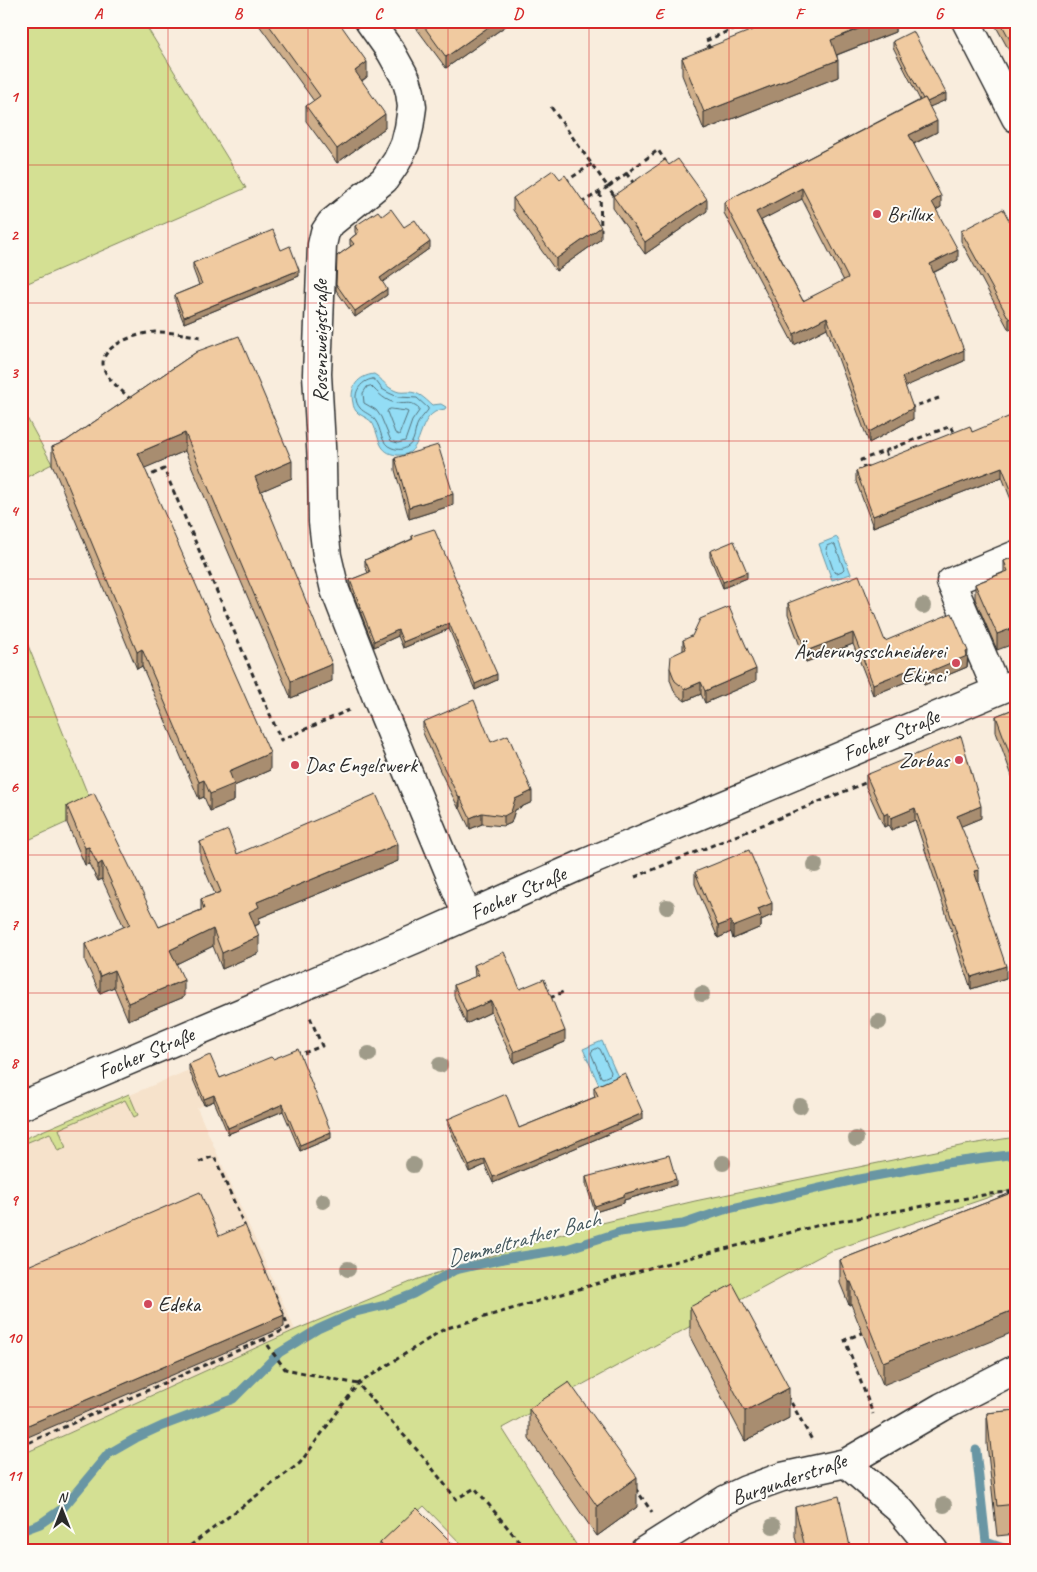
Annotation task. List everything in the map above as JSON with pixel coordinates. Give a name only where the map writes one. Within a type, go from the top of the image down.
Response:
[{"type":"street","name":"Rosenzweigstraße","points":[[369,21],[391,52],[406,79],[412,107],[405,144],[397,161],[384,180],[331,223],[322,245],[320,256],[317,374],[323,522],[327,556],[335,590],[377,698],[467,915]]},
{"type":"street","points":[[966,21],[1016,118]]},
{"type":"street","points":[[1007,686],[951,582],[1016,555]]},
{"type":"street","name":"Focher Straße","points":[[21,1106],[415,939],[643,838],[1007,686]]},
{"type":"street","name":"Burgunderstraße","points":[[644,1551],[668,1534],[725,1500],[782,1477],[836,1465],[1016,1369]]},
{"type":"street","points":[[836,1465],[900,1510],[934,1551]]},
{"type":"path","points":[[713,55],[706,41],[750,21]]},
{"type":"path","points":[[552,107],[619,201]]},
{"type":"path","points":[[579,204],[608,187],[658,150],[668,166]]},
{"type":"path","points":[[564,182],[592,164]]},
{"type":"path","points":[[626,173],[638,188]]},
{"type":"path","points":[[597,234],[601,230],[600,192]]},
{"type":"path","points":[[134,402],[104,371],[103,362],[107,352],[115,344],[153,332],[201,337]]},
{"type":"path","points":[[909,408],[939,398]]},
{"type":"path","points":[[868,475],[861,460],[929,434],[951,426],[958,441]]},
{"type":"path","points":[[929,434],[932,442]]},
{"type":"path","points":[[908,443],[911,450]]},
{"type":"path","points":[[885,451],[890,466]]},
{"type":"path","points":[[142,479],[164,469],[281,740],[377,698]]},
{"type":"path","points":[[629,879],[875,778]]},
{"type":"path","points":[[548,999],[563,992]]},
{"type":"path","points":[[300,1018],[309,1014],[322,1046],[304,1053]]},
{"type":"path","points":[[199,1162],[214,1156],[249,1234]]},
{"type":"path","points":[[183,1551],[300,1463],[358,1384],[444,1329],[643,1270],[820,1225],[988,1194],[1016,1191]]},
{"type":"path","points":[[21,1446],[289,1328],[268,1278]]},
{"type":"path","points":[[864,1332],[845,1340],[882,1441]]},
{"type":"path","points":[[264,1339],[285,1369],[358,1384],[425,1459],[456,1499],[475,1488],[528,1551]]},
{"type":"path","points":[[785,1390],[836,1465]]},
{"type":"path","points":[[632,1485],[668,1534]]},
{"type":"shaded area","points":[[189,1070],[204,1105],[197,1108],[295,1330],[21,1455],[21,1141]]},
{"type":"green space","points":[[21,21],[143,21],[246,188],[21,286]]},
{"type":"green space","points":[[21,407],[52,464],[21,480]]},
{"type":"green space","points":[[21,628],[94,810],[24,842],[21,835]]},
{"type":"green space","points":[[129,1094],[138,1115],[134,1117],[125,1100],[59,1129],[66,1148],[58,1151],[50,1133],[21,1145],[21,1140]]},
{"type":"green space","points":[[1016,1137],[1016,1188],[828,1252],[502,1428],[577,1546],[572,1551],[468,1551],[424,1506],[374,1551],[21,1551],[21,1455],[295,1330],[418,1279],[581,1228],[695,1201],[965,1145]]},
{"type":"water","points":[[374,374],[392,389],[399,392],[415,393],[432,405],[441,404],[446,407],[428,418],[413,450],[406,454],[397,455],[386,451],[373,424],[357,412],[354,407],[352,392],[356,383],[363,377]]},
{"type":"water","points":[[837,537],[851,574],[832,580],[819,544]]},
{"type":"water","points":[[602,1041],[618,1077],[599,1085],[583,1049]]},
{"type":"building","points":[[266,21],[338,21],[367,62],[355,71],[385,114],[337,149],[306,106],[320,96]]},
{"type":"building","points":[[420,21],[497,21],[446,57]]},
{"type":"building","points":[[775,21],[878,21],[831,40],[838,60],[704,112],[682,58]]},
{"type":"building","points":[[1000,21],[1016,21],[1016,51]]},
{"type":"building","points":[[913,31],[946,93],[927,102],[925,98],[923,99],[893,41]]},
{"type":"building","points":[[925,98],[937,121],[909,135],[941,196],[932,202],[958,250],[930,264],[964,350],[902,377],[913,408],[869,432],[827,317],[794,334],[724,202]],"holes":[[[802,188],[848,278],[803,301],[756,212]]]},
{"type":"building","points":[[678,159],[707,199],[645,242],[613,196],[665,160],[669,165]]},
{"type":"building","points":[[553,170],[560,179],[565,175],[601,227],[556,259],[513,198]]},
{"type":"building","points":[[391,209],[404,227],[415,220],[430,242],[380,278],[387,289],[355,311],[336,284],[337,256],[354,244],[350,239],[359,232],[355,226],[378,211],[382,216]]},
{"type":"building","points":[[1003,209],[1016,233],[1016,316],[1009,319],[961,231]]},
{"type":"building","points":[[273,230],[281,250],[290,246],[299,270],[184,317],[175,295],[202,284],[193,263]]},
{"type":"building","points":[[239,336],[292,461],[255,477],[332,664],[291,681],[185,433],[138,453],[270,753],[229,771],[234,784],[210,794],[204,780],[199,782],[142,649],[137,652],[52,447],[66,441],[198,351]]},
{"type":"building","points":[[1013,415],[1016,423],[1016,496],[1014,497],[1002,467],[873,516],[856,471],[970,426],[972,432]]},
{"type":"building","points":[[438,445],[453,494],[409,507],[395,458]]},
{"type":"building","points":[[434,529],[497,674],[475,684],[449,623],[403,642],[398,630],[374,641],[350,580],[370,572],[365,560],[413,539],[412,536]]},
{"type":"building","points":[[734,541],[747,572],[723,582],[710,551]]},
{"type":"building","points":[[1016,556],[1016,627],[997,634],[975,584],[1008,571],[1004,561]]},
{"type":"building","points":[[859,575],[885,641],[952,613],[968,651],[966,652],[967,656],[924,674],[921,665],[873,684],[853,633],[806,651],[788,603]]},
{"type":"building","points":[[729,607],[756,669],[705,691],[701,682],[685,689],[675,681],[670,668],[671,656],[686,649],[683,640],[692,636],[700,619]]},
{"type":"building","points":[[474,700],[491,742],[508,735],[532,791],[515,799],[511,812],[504,816],[482,813],[470,818],[423,722]]},
{"type":"building","points":[[1016,708],[1016,771],[996,716]]},
{"type":"building","points":[[961,736],[981,806],[957,816],[979,870],[974,871],[1006,966],[971,977],[915,808],[891,818],[888,813],[884,815],[866,775]]},
{"type":"building","points":[[94,793],[159,927],[204,909],[201,899],[221,892],[200,842],[228,830],[237,854],[376,794],[398,844],[257,902],[259,907],[249,912],[259,936],[222,953],[213,929],[170,950],[184,980],[128,1003],[114,970],[100,976],[85,944],[130,924],[102,862],[98,865],[89,847],[85,848],[67,806]]},
{"type":"building","points":[[749,850],[772,903],[758,909],[761,916],[733,927],[731,921],[718,926],[695,872]]},
{"type":"building","points":[[504,952],[520,989],[544,979],[565,1031],[514,1052],[491,1001],[466,1012],[454,985],[479,975],[474,965]]},
{"type":"building","points":[[298,1049],[331,1132],[300,1145],[283,1104],[228,1128],[214,1095],[204,1099],[189,1064],[210,1055],[220,1078],[271,1057],[273,1059]]},
{"type":"building","points":[[625,1073],[643,1113],[493,1177],[485,1159],[469,1166],[448,1119],[506,1094],[519,1128],[598,1096],[594,1087]]},
{"type":"building","points":[[669,1155],[676,1179],[624,1194],[624,1196],[595,1206],[586,1177]]},
{"type":"building","points":[[1016,1191],[1016,1309],[883,1362],[851,1282],[849,1282],[840,1260]]},
{"type":"building","name":"Edeka","points":[[200,1192],[219,1236],[245,1225],[284,1315],[21,1428],[21,1269]]},
{"type":"building","points":[[733,1284],[789,1388],[745,1411],[690,1307]]},
{"type":"building","points":[[569,1382],[637,1477],[597,1506],[529,1409]]},
{"type":"building","points":[[1016,1410],[1016,1504],[997,1506],[987,1413]]},
{"type":"building","points":[[839,1496],[851,1551],[806,1551],[795,1507]]},
{"type":"building","points":[[417,1508],[460,1551],[388,1551],[380,1543]]},
{"type":"waterway","name":"Demmeltrather Bach","points":[[21,1531],[40,1524],[63,1508],[108,1454],[162,1426],[233,1399],[279,1353],[318,1329],[356,1312],[385,1305],[413,1294],[455,1270],[503,1259],[567,1249],[620,1232],[683,1224],[724,1210],[859,1179],[946,1163],[1016,1154]]},
{"type":"waterway","points":[[976,1450],[986,1542],[1012,1551]]},
{"type":"place","name":"Brillux","points":[[877,214]]},
{"type":"place","name":"Änderungsschneiderei Ekinci","points":[[956,663]]},
{"type":"place","name":"Zorbas","points":[[959,760]]},
{"type":"place","name":"Das Engelswerk","points":[[295,765]]},
{"type":"place","name":"Edeka","points":[[148,1304]]}]
